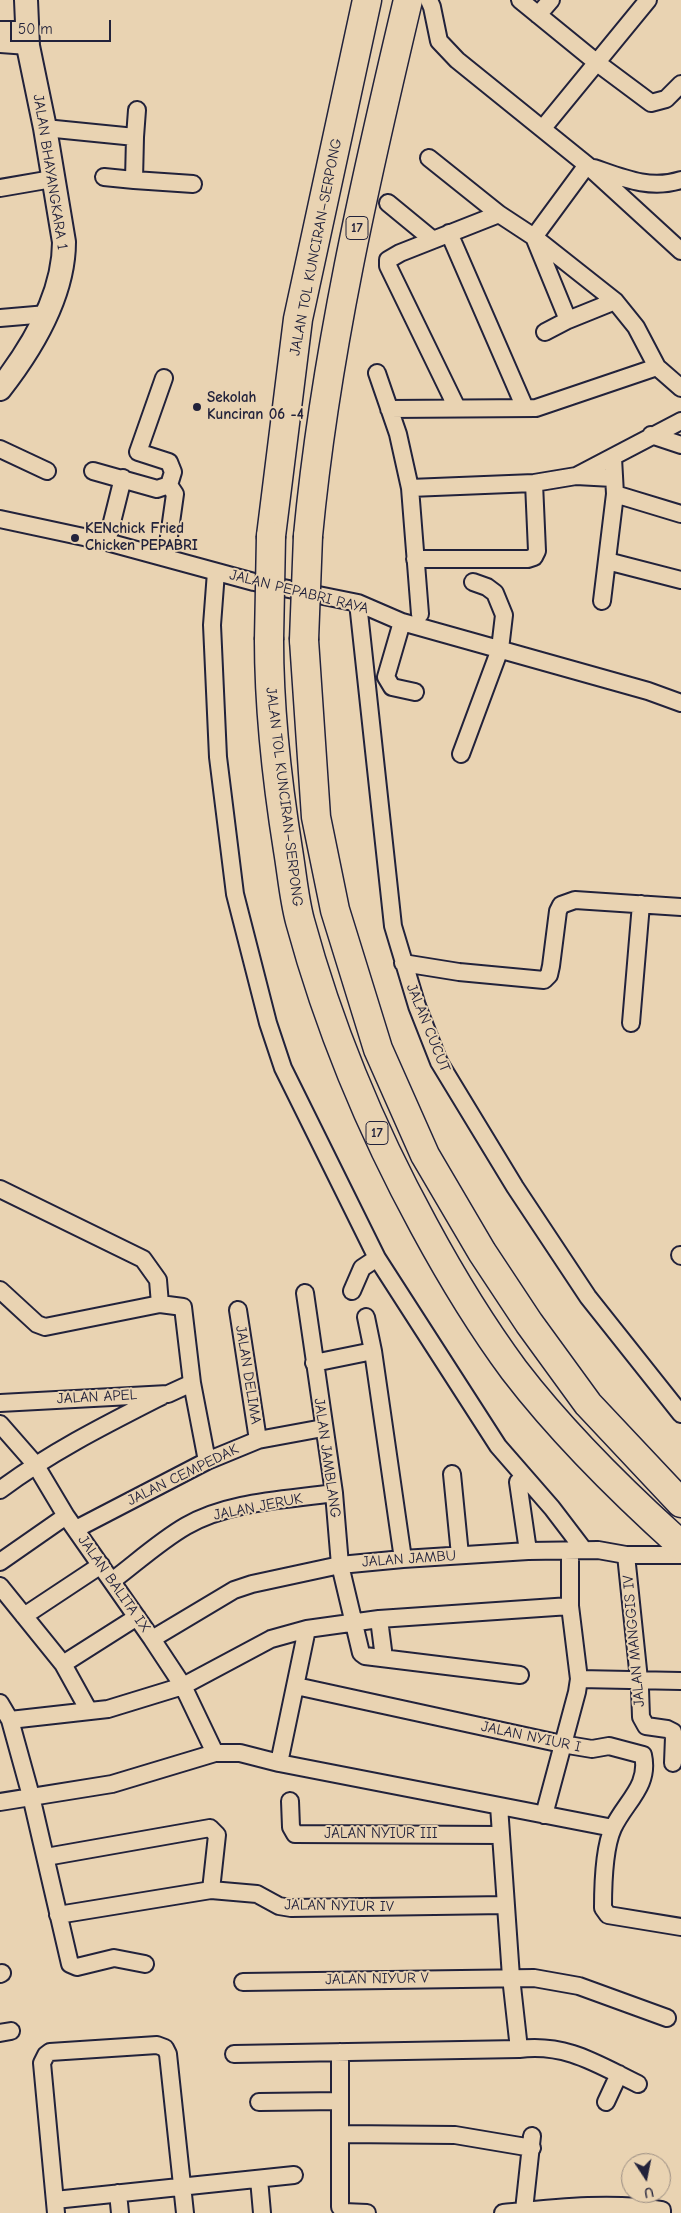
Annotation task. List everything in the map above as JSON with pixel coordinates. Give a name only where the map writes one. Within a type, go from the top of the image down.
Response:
[{"type":"highway","name":"JALAN TOL KUNCIRAN–SERPONG","points":[[367,0],[298,319],[271,536],[270,701],[283,818],[299,920],[345,1061],[393,1170],[456,1286],[514,1369],[564,1430],[679,1546]]},
{"type":"highway","name":"JALAN TOL KUNCIRAN–SERPONG","points":[[408,0],[336,324],[315,458],[307,546],[304,640],[316,817],[335,910],[378,1049],[424,1155],[513,1300],[588,1404],[681,1503]]},
{"type":"street","name":"JALAN BHAYANGKARA 1","points":[[4,376],[47,314],[64,260],[64,242],[45,128],[27,38],[26,0]]},
{"type":"street","points":[[429,0],[439,41],[452,55],[587,165],[681,251]]},
{"type":"street","points":[[520,0],[650,103],[666,99],[681,84]]},
{"type":"street","points":[[538,15],[551,0]]},
{"type":"street","points":[[543,128],[648,0]]},
{"type":"street","points":[[0,30],[27,38]]},
{"type":"street","points":[[0,44],[27,38]]},
{"type":"street","points":[[134,180],[137,110]]},
{"type":"street","points":[[45,128],[135,137]]},
{"type":"street","points":[[429,158],[499,214],[534,237],[615,301],[636,327],[657,366],[681,388]]},
{"type":"street","points":[[587,165],[642,184],[660,184],[681,180]]},
{"type":"street","points":[[534,237],[587,165]]},
{"type":"street","points":[[104,176],[193,184]]},
{"type":"street","points":[[0,188],[52,179]]},
{"type":"street","points":[[388,203],[433,240]]},
{"type":"street","points":[[458,408],[388,266],[388,260],[449,233],[499,214]]},
{"type":"street","points":[[449,233],[524,408]]},
{"type":"street","points":[[534,237],[568,320]]},
{"type":"street","points":[[545,332],[568,320],[615,301]]},
{"type":"street","points":[[0,318],[47,314]]},
{"type":"street","points":[[389,409],[524,408],[545,406],[657,366]]},
{"type":"street","points":[[377,373],[402,446],[410,488],[420,614]]},
{"type":"street","points":[[164,378],[138,452],[169,462],[173,472],[169,485]]},
{"type":"street","points":[[410,488],[534,483],[576,476],[614,458],[651,435],[681,421]]},
{"type":"street","points":[[651,435],[681,445]]},
{"type":"street","points":[[0,449],[48,471]]},
{"type":"street","points":[[602,601],[614,486],[614,458]]},
{"type":"street","points":[[93,471],[157,489],[169,485]]},
{"type":"street","points":[[576,476],[614,486],[681,514]]},
{"type":"street","points":[[108,542],[123,478]]},
{"type":"street","points":[[415,559],[528,559],[534,556],[538,551],[534,483]]},
{"type":"street","points":[[166,558],[175,494],[169,485]]},
{"type":"street","name":"JALAN PEPABRI RAYA","points":[[0,519],[108,542],[254,582],[358,603],[402,622],[648,691],[681,703]]},
{"type":"street","points":[[607,561],[681,580]]},
{"type":"street","points":[[216,572],[212,626],[218,757],[235,894],[268,1023],[283,1068],[377,1258],[498,1446],[552,1508],[577,1550],[570,1606],[579,1678],[577,1692],[544,1815]]},
{"type":"street","points":[[461,754],[500,649],[504,614],[495,592],[473,582]]},
{"type":"street","name":"JALAN CUCUT","points":[[358,603],[393,926],[417,1006],[439,1062],[515,1187],[588,1297],[681,1414]]},
{"type":"street","points":[[402,622],[386,677],[392,687],[415,692]]},
{"type":"street","points":[[403,963],[459,972],[544,980],[549,975],[552,966],[558,911],[561,906],[575,900],[681,907]]},
{"type":"street","points":[[631,1023],[641,904]]},
{"type":"street","points":[[0,1189],[143,1259],[158,1280],[160,1304]]},
{"type":"street","points":[[352,1291],[362,1268],[377,1258]]},
{"type":"street","points":[[0,1290],[37,1324],[45,1327],[160,1304],[183,1307],[192,1383],[207,1460]]},
{"type":"street","name":"JALAN JAMBLANG","points":[[305,1293],[323,1428],[334,1493],[340,1565],[362,1655],[520,1675]]},
{"type":"street","name":"JALAN DELIMA","points":[[238,1310],[258,1440]]},
{"type":"street","points":[[366,1317],[373,1352],[403,1559]]},
{"type":"street","points":[[314,1363],[373,1352]]},
{"type":"street","name":"JALAN APEL","points":[[0,1403],[168,1394],[192,1383]]},
{"type":"street","points":[[0,1490],[35,1464],[77,1439],[168,1394]]},
{"type":"street","name":"JALAN BALITA IX","points":[[0,1424],[35,1464],[71,1522],[183,1686],[215,1753]]},
{"type":"street","name":"JALAN CEMPEDAK","points":[[0,1562],[71,1522],[207,1460],[258,1440],[323,1428]]},
{"type":"street","points":[[452,1474],[460,1555]]},
{"type":"street","points":[[518,1482],[528,1551]]},
{"type":"street","name":"JALAN JERUK","points":[[112,1581],[186,1526],[214,1513],[252,1505],[334,1493]]},
{"type":"street","name":"JALAN JAMBU","points":[[152,1639],[234,1590],[252,1584],[340,1565],[528,1551],[598,1550],[626,1555],[679,1546]]},
{"type":"street","name":"JALAN MANGGIS IV","points":[[626,1555],[642,1722],[646,1726],[667,1729],[673,1732],[673,1763]]},
{"type":"street","points":[[24,1616],[101,1565]]},
{"type":"street","points":[[0,1586],[63,1664],[88,1711]]},
{"type":"street","points":[[10,1720],[108,1709],[183,1686],[271,1639],[307,1629],[379,1619],[570,1606]]},
{"type":"street","points":[[63,1664],[137,1617]]},
{"type":"street","points":[[379,1619],[384,1658]]},
{"type":"street","points":[[279,1763],[307,1629]]},
{"type":"street","points":[[579,1678],[681,1681]]},
{"type":"street","name":"JALAN NYIUR I","points":[[296,1686],[562,1744],[592,1749],[609,1746],[643,1755],[645,1765],[641,1786],[613,1828],[603,1877],[602,1908],[608,1915],[681,1927]]},
{"type":"street","points":[[0,1703],[10,1720],[31,1796],[70,1964],[73,1967],[114,1958],[145,1964]]},
{"type":"street","points":[[0,1802],[112,1784],[215,1753],[240,1753],[279,1763],[613,1828]]},
{"type":"street","name":"JALAN NYIUR III","points":[[290,1801],[291,1827],[295,1834],[501,1835]]},
{"type":"street","points":[[499,1806],[511,1976],[520,2049]]},
{"type":"street","points":[[46,1857],[210,1828],[217,1835],[211,1890]]},
{"type":"street","name":"JALAN NYIUR IV","points":[[58,1915],[211,1890],[256,1894],[264,1896],[279,1906],[291,1908],[506,1906]]},
{"type":"street","name":"JALAN NIYUR V","points":[[243,1982],[511,1976],[579,1986],[667,2018]]},
{"type":"street","points":[[185,2213],[181,2188],[168,2054],[165,2048],[157,2046],[50,2052],[46,2055],[42,2063],[55,2206],[118,2193],[181,2188],[294,2176]]},
{"type":"street","points":[[234,2054],[520,2049],[540,2046],[559,2049],[591,2060],[638,2084]]},
{"type":"street","points":[[340,2052],[340,2207],[344,2212],[367,2213]]},
{"type":"street","points":[[606,2102],[619,2074]]},
{"type":"street","points":[[259,2102],[340,2101]]},
{"type":"street","points":[[341,2134],[455,2135],[532,2142],[524,2210]]},
{"type":"street","points":[[260,2179],[262,2213]]},
{"type":"street","points":[[118,2193],[120,2213]]},
{"type":"street","points":[[503,2213],[524,2210],[579,2210],[637,2206],[662,2210],[662,2213]]},
{"type":"place","name":"Sekolah Kunciran 06 -4","points":[[197,407]]},
{"type":"place","name":"KENchick Fried Chicken PEPABRI","points":[[75,538]]}]
